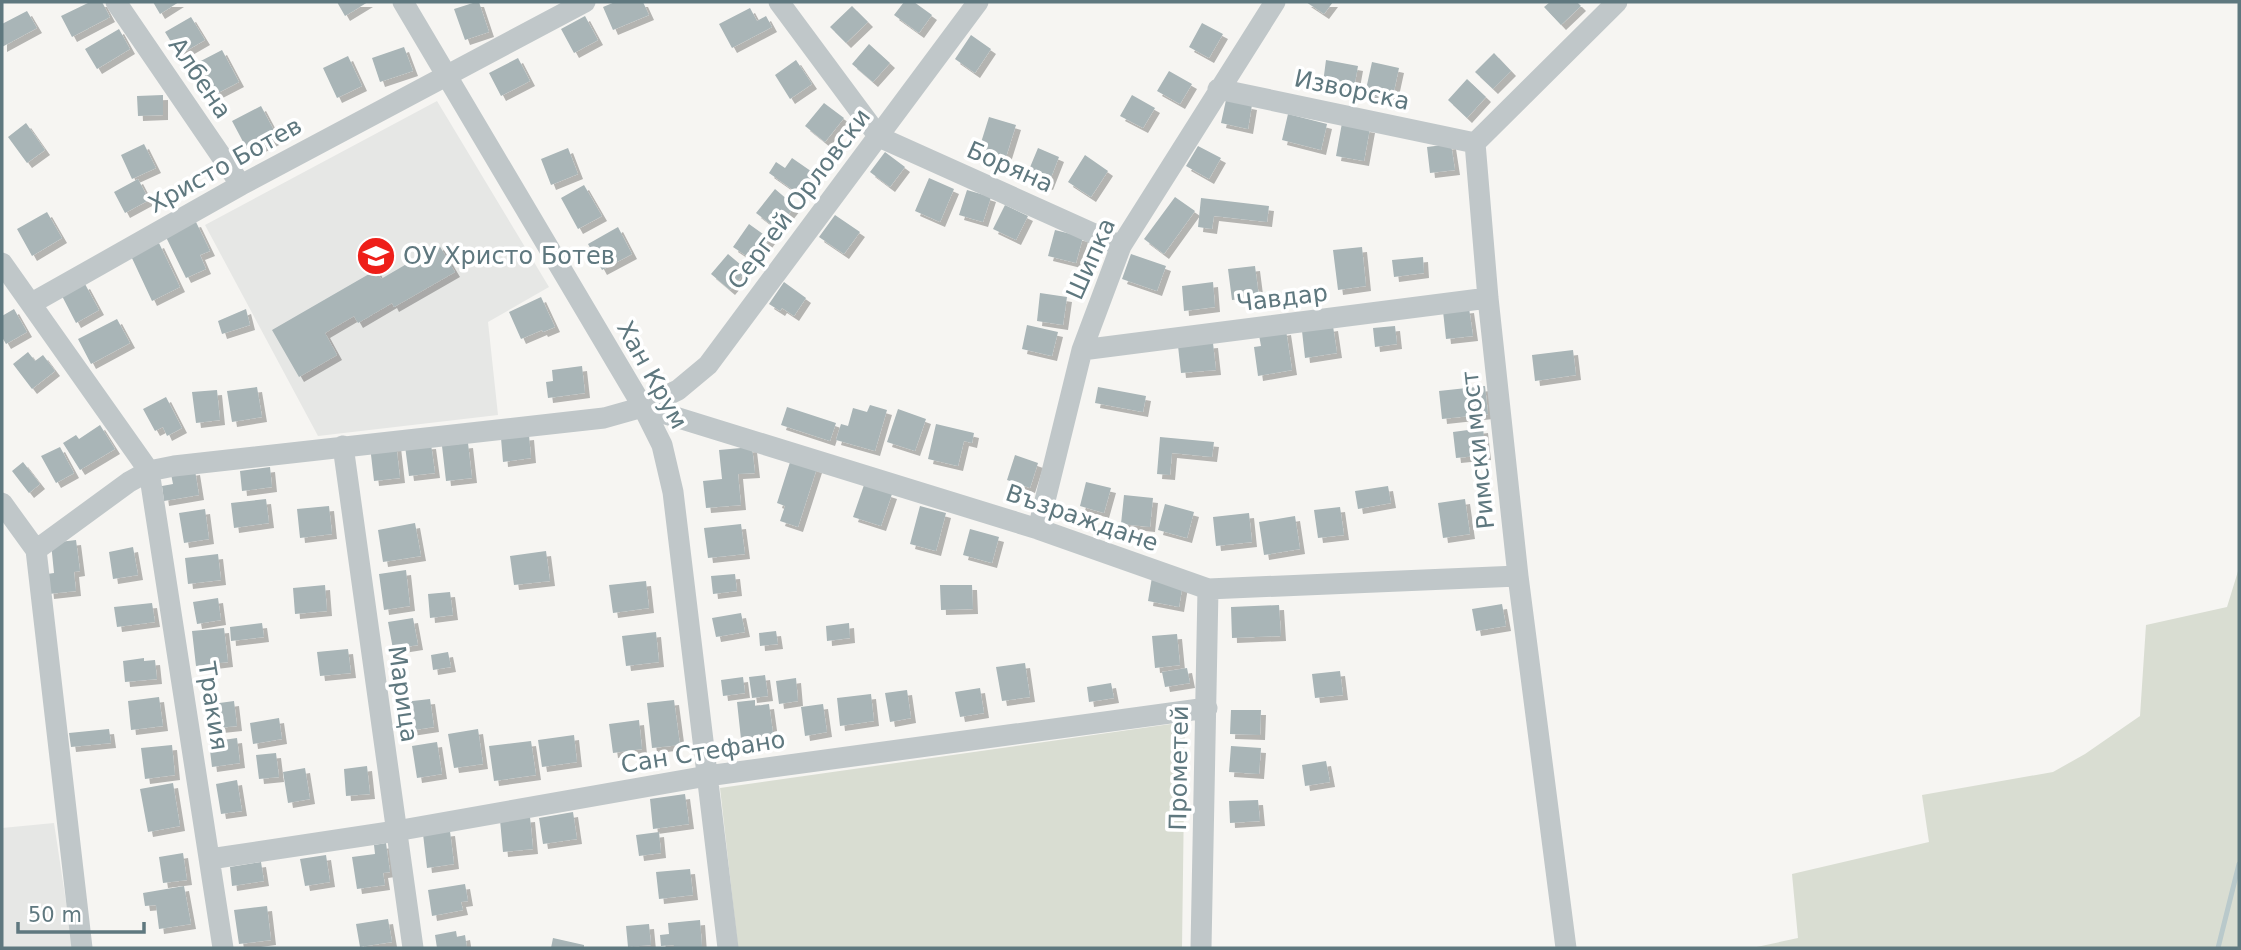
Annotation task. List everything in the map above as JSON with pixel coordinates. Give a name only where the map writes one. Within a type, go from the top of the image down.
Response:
[{"type":"street","name":"Албена","points":[[116,2],[241,185]]},
{"type":"street","name":"Хан Крум","points":[[403,2],[643,407],[662,445],[673,492],[728,948]]},
{"type":"street","name":"Христо Ботев","points":[[32,303],[241,185],[585,2]]},
{"type":"street","points":[[779,2],[879,137]]},
{"type":"street","name":"Сергей Орловски","points":[[149,471],[343,446],[604,418],[643,407],[678,390],[708,365],[978,2]]},
{"type":"street","name":"Шипка","points":[[1038,529],[1082,350],[1121,246],[1275,2]]},
{"type":"street","points":[[1475,143],[1617,2]]},
{"type":"street","name":"Изворска","points":[[1218,89],[1475,143]]},
{"type":"street","name":"Боряна","points":[[879,137],[1121,246]]},
{"type":"street","name":"Римски мост","points":[[1475,143],[1488,298],[1518,576],[1566,948]]},
{"type":"street","points":[[2,263],[149,471],[129,482],[36,550]]},
{"type":"street","name":"Чавдар","points":[[1082,350],[1488,298]]},
{"type":"street","name":"Възраждане","points":[[643,407],[1038,529],[1208,589],[1518,576]]},
{"type":"street","name":"Марица","points":[[343,446],[413,948]]},
{"type":"street","name":"Тракия","points":[[149,471],[223,948]]},
{"type":"street","points":[[2,503],[36,550],[82,948]]},
{"type":"street","name":"Прометей","points":[[1201,948],[1208,589]]},
{"type":"street","name":"Сан Стефано","points":[[210,859],[396,831],[706,776],[1206,708]]},
{"type":"shaded area","name":"ОУ Христо Ботев","points":[[437,101],[549,287],[488,322],[498,415],[318,436],[205,225]]},
{"type":"shaded area","points":[[2239,568],[2239,948],[1752,948],[1798,938],[1792,874],[1929,842],[1922,795],[2053,772],[2085,754],[2140,716],[2146,625],[2227,607]]},
{"type":"shaded area","points":[[1185,722],[1182,948],[738,948],[720,788]]},
{"type":"shaded area","points":[[54,823],[73,948],[2,948],[2,828]]},
{"type":"building","points":[[90,2],[102,2],[110,17],[72,37],[61,16]]},
{"type":"building","points":[[153,2],[179,2],[160,14]]},
{"type":"building","points":[[337,2],[368,2],[345,16]]},
{"type":"building","points":[[479,2],[489,32],[465,40],[454,9]]},
{"type":"building","points":[[615,2],[643,2],[649,15],[613,30],[603,7]]},
{"type":"building","points":[[904,2],[914,2],[932,15],[919,33],[894,15]]},
{"type":"building","points":[[1306,2],[1333,2],[1324,14]]},
{"type":"building","points":[[1550,2],[1577,2],[1581,6],[1561,25],[1544,7]]},
{"type":"building","points":[[852,6],[868,22],[846,43],[830,27]]},
{"type":"building","points":[[750,8],[757,21],[766,16],[772,27],[732,48],[719,24]]},
{"type":"building","points":[[27,11],[37,28],[2,47],[2,24]]},
{"type":"building","points":[[585,16],[598,40],[574,53],[561,29]]},
{"type":"building","points":[[191,17],[205,40],[179,55],[165,32]]},
{"type":"building","points":[[1202,23],[1223,34],[1209,58],[1189,47]]},
{"type":"building","points":[[119,29],[130,49],[97,69],[85,49]]},
{"type":"building","points":[[971,35],[991,49],[975,73],[955,59]]},
{"type":"building","points":[[869,44],[890,63],[873,82],[852,64]]},
{"type":"building","points":[[404,47],[413,71],[380,82],[372,58]]},
{"type":"building","points":[[222,50],[239,82],[212,96],[195,64]]},
{"type":"building","points":[[1494,53],[1511,71],[1493,89],[1475,72]]},
{"type":"building","points":[[348,56],[362,86],[337,98],[323,68]]},
{"type":"building","points":[[518,58],[530,81],[501,96],[489,73]]},
{"type":"building","points":[[796,60],[812,84],[790,99],[775,75]]},
{"type":"building","points":[[1326,60],[1358,66],[1354,88],[1323,83]]},
{"type":"building","points":[[1372,62],[1399,68],[1392,100],[1365,94]]},
{"type":"building","points":[[1169,71],[1192,84],[1180,104],[1157,91]]},
{"type":"building","points":[[1467,79],[1486,97],[1467,118],[1448,100]]},
{"type":"building","points":[[163,95],[163,115],[138,116],[137,96]]},
{"type":"building","points":[[1132,95],[1155,108],[1143,128],[1120,116]]},
{"type":"building","points":[[1226,100],[1252,105],[1248,129],[1221,123]]},
{"type":"building","points":[[824,103],[844,118],[825,142],[805,126]]},
{"type":"building","points":[[261,106],[278,138],[249,153],[232,121]]},
{"type":"building","points":[[1288,114],[1327,124],[1321,150],[1282,140]]},
{"type":"building","points":[[989,117],[1016,125],[1006,157],[979,149]]},
{"type":"building","points":[[26,123],[45,150],[27,163],[8,137]]},
{"type":"building","points":[[1342,123],[1370,128],[1364,161],[1336,156]]},
{"type":"building","points":[[144,144],[156,168],[132,179],[121,155]]},
{"type":"building","points":[[1451,144],[1455,170],[1430,173],[1427,147]]},
{"type":"building","points":[[1198,146],[1221,158],[1209,179],[1186,166]]},
{"type":"building","points":[[568,148],[578,174],[551,185],[541,159]]},
{"type":"building","points":[[1038,148],[1059,157],[1048,185],[1026,177]]},
{"type":"building","points":[[885,152],[905,167],[890,187],[870,172]]},
{"type":"building","points":[[1085,155],[1108,171],[1091,197],[1068,182]]},
{"type":"building","points":[[792,158],[818,176],[803,197],[769,173],[776,162],[785,168]]},
{"type":"building","points":[[929,178],[954,189],[940,222],[915,211]]},
{"type":"building","points":[[138,179],[149,200],[125,213],[114,192]]},
{"type":"building","points":[[584,185],[602,216],[578,229],[561,198]]},
{"type":"building","points":[[775,189],[795,206],[777,229],[756,213]]},
{"type":"building","points":[[967,190],[991,197],[983,222],[959,215]]},
{"type":"building","points":[[1175,197],[1195,211],[1164,254],[1144,239]]},
{"type":"building","points":[[1201,198],[1269,206],[1267,222],[1214,216],[1212,229],[1198,227]]},
{"type":"building","points":[[1005,205],[1028,216],[1016,240],[993,229]]},
{"type":"building","points":[[47,212],[62,238],[32,256],[17,229]]},
{"type":"building","points":[[835,215],[860,232],[844,254],[819,237]]},
{"type":"building","points":[[196,222],[210,251],[200,255],[206,269],[186,278],[164,233]]},
{"type":"building","points":[[749,224],[770,239],[754,261],[733,247]]},
{"type":"building","points":[[618,227],[632,254],[602,270],[588,244]]},
{"type":"building","points":[[1055,230],[1083,237],[1076,263],[1048,256]]},
{"type":"building","points":[[159,243],[180,287],[152,301],[131,256]]},
{"type":"building","points":[[439,245],[455,272],[394,307],[392,303],[358,323],[354,316],[325,333],[337,355],[299,377],[272,330],[376,270],[381,279]]},
{"type":"building","points":[[1362,247],[1366,286],[1338,290],[1333,250]]},
{"type":"building","points":[[728,254],[747,270],[730,290],[711,274]]},
{"type":"building","points":[[1131,254],[1166,266],[1157,291],[1122,279]]},
{"type":"building","points":[[1423,257],[1424,273],[1394,277],[1392,260]]},
{"type":"building","points":[[1255,266],[1259,297],[1232,300],[1228,269]]},
{"type":"building","points":[[784,282],[806,298],[794,316],[769,304]]},
{"type":"building","points":[[1213,282],[1215,307],[1184,311],[1182,286]]},
{"type":"building","points":[[85,284],[99,310],[76,323],[62,296]]},
{"type":"building","points":[[1040,293],[1067,297],[1063,325],[1037,321]]},
{"type":"building","points":[[541,297],[555,327],[521,339],[509,312]]},
{"type":"building","points":[[1469,308],[1473,336],[1446,339],[1443,311]]},
{"type":"building","points":[[14,309],[27,332],[6,344],[2,337],[2,316]]},
{"type":"building","points":[[246,309],[250,325],[222,334],[218,321]]},
{"type":"building","points":[[117,319],[130,343],[91,364],[78,339]]},
{"type":"building","points":[[1027,325],[1058,332],[1052,356],[1022,349]]},
{"type":"building","points":[[1333,326],[1337,353],[1305,358],[1302,331]]},
{"type":"building","points":[[1395,326],[1397,344],[1375,347],[1373,328]]},
{"type":"building","points":[[1286,330],[1292,370],[1258,376],[1254,347],[1261,346],[1259,335]]},
{"type":"building","points":[[1213,343],[1216,370],[1181,373],[1178,346]]},
{"type":"building","points":[[1573,350],[1576,375],[1535,381],[1532,355]]},
{"type":"building","points":[[28,352],[35,361],[43,355],[55,371],[32,389],[13,364]]},
{"type":"building","points":[[582,366],[585,393],[548,398],[546,382],[553,381],[552,370]]},
{"type":"building","points":[[1485,386],[1488,414],[1442,419],[1439,391]]},
{"type":"building","points":[[257,387],[262,417],[232,422],[227,391]]},
{"type":"building","points":[[1098,387],[1146,396],[1143,412],[1095,403]]},
{"type":"building","points":[[217,390],[220,420],[196,423],[192,392]]},
{"type":"building","points":[[166,397],[182,428],[167,436],[163,427],[155,431],[143,409]]},
{"type":"building","points":[[870,405],[887,410],[875,451],[836,440],[841,424],[848,426],[853,408],[867,412]]},
{"type":"building","points":[[787,407],[836,423],[830,441],[781,425]]},
{"type":"building","points":[[898,409],[926,419],[915,451],[887,442]]},
{"type":"building","points":[[936,424],[974,433],[972,443],[964,441],[958,466],[928,459]]},
{"type":"building","points":[[100,425],[115,449],[80,470],[63,443],[76,435],[79,439]]},
{"type":"building","points":[[1483,428],[1486,455],[1456,458],[1453,432]]},
{"type":"building","points":[[529,435],[531,458],[503,462],[501,438]]},
{"type":"building","points":[[1160,437],[1214,442],[1212,457],[1172,453],[1170,475],[1157,474]]},
{"type":"building","points":[[396,443],[400,478],[374,481],[370,446]]},
{"type":"building","points":[[468,443],[472,478],[446,481],[442,446]]},
{"type":"building","points":[[431,444],[435,473],[409,476],[405,446]]},
{"type":"building","points":[[60,447],[74,473],[56,483],[41,456]]},
{"type":"building","points":[[752,447],[755,473],[738,474],[741,505],[706,508],[703,481],[722,479],[719,450]]},
{"type":"building","points":[[1015,455],[1038,463],[1030,488],[1007,480]]},
{"type":"building","points":[[791,459],[817,468],[798,527],[780,521],[785,506],[777,503]]},
{"type":"building","points":[[23,462],[40,484],[29,493],[12,471]]},
{"type":"building","points":[[270,467],[272,487],[242,491],[240,471]]},
{"type":"building","points":[[195,470],[199,495],[164,501],[162,486],[173,484],[171,474]]},
{"type":"building","points":[[1086,482],[1111,488],[1104,513],[1080,506]]},
{"type":"building","points":[[864,485],[892,494],[881,526],[853,517]]},
{"type":"building","points":[[1388,486],[1391,503],[1358,509],[1355,491]]},
{"type":"building","points":[[1124,495],[1153,498],[1150,527],[1121,524]]},
{"type":"building","points":[[266,499],[269,523],[234,528],[231,503]]},
{"type":"building","points":[[1465,499],[1470,534],[1443,538],[1438,503]]},
{"type":"building","points":[[1165,504],[1194,512],[1187,538],[1158,530]]},
{"type":"building","points":[[329,506],[332,534],[300,538],[297,509]]},
{"type":"building","points":[[920,506],[946,513],[936,551],[910,544]]},
{"type":"building","points":[[1340,507],[1344,535],[1318,538],[1314,510]]},
{"type":"building","points":[[205,509],[209,539],[184,543],[179,513]]},
{"type":"building","points":[[1249,513],[1252,542],[1216,546],[1213,517]]},
{"type":"building","points":[[1295,516],[1300,549],[1264,555],[1259,522]]},
{"type":"building","points":[[415,523],[421,556],[383,562],[378,530]]},
{"type":"building","points":[[741,524],[745,554],[708,558],[704,528]]},
{"type":"building","points":[[970,529],[999,537],[992,563],[963,555]]},
{"type":"building","points":[[76,540],[80,571],[74,572],[76,591],[49,594],[47,574],[54,573],[51,543]]},
{"type":"building","points":[[133,547],[138,575],[113,579],[109,552]]},
{"type":"building","points":[[546,551],[550,581],[514,585],[510,556]]},
{"type":"building","points":[[218,554],[221,580],[188,584],[185,558]]},
{"type":"building","points":[[406,570],[410,606],[384,610],[379,574]]},
{"type":"building","points":[[735,574],[737,591],[713,594],[711,576]]},
{"type":"building","points":[[1152,577],[1183,583],[1179,607],[1148,601]]},
{"type":"building","points":[[646,581],[649,608],[613,613],[609,585]]},
{"type":"building","points":[[325,585],[327,611],[295,614],[293,588]]},
{"type":"building","points":[[940,585],[972,585],[973,609],[941,610]]},
{"type":"building","points":[[450,592],[453,615],[430,618],[428,594]]},
{"type":"building","points":[[218,598],[221,620],[197,624],[193,602]]},
{"type":"building","points":[[152,603],[155,622],[117,627],[114,607]]},
{"type":"building","points":[[1502,604],[1506,626],[1476,631],[1472,609]]},
{"type":"building","points":[[1279,605],[1281,636],[1232,638],[1231,607]]},
{"type":"building","points":[[741,613],[745,632],[716,637],[712,618]]},
{"type":"building","points":[[413,618],[418,645],[393,649],[388,622]]},
{"type":"building","points":[[262,623],[264,637],[231,641],[230,627]]},
{"type":"building","points":[[849,623],[850,638],[827,641],[826,626]]},
{"type":"building","points":[[224,628],[228,662],[196,666],[192,631]]},
{"type":"building","points":[[776,631],[778,644],[760,646],[759,633]]},
{"type":"building","points":[[656,632],[659,662],[626,666],[622,636]]},
{"type":"building","points":[[1177,634],[1180,665],[1155,668],[1152,636]]},
{"type":"building","points":[[348,649],[351,673],[320,676],[317,652]]},
{"type":"building","points":[[448,652],[451,667],[433,670],[431,655]]},
{"type":"building","points":[[144,658],[144,661],[155,660],[157,679],[125,682],[123,661]]},
{"type":"building","points":[[1025,663],[1030,697],[1002,701],[996,667]]},
{"type":"building","points":[[1187,668],[1190,683],[1165,687],[1162,672]]},
{"type":"building","points":[[1340,671],[1343,695],[1315,698],[1312,674]]},
{"type":"building","points":[[765,675],[768,696],[752,698],[749,677]]},
{"type":"building","points":[[743,677],[745,693],[723,696],[721,680]]},
{"type":"building","points":[[796,678],[798,701],[779,704],[776,681]]},
{"type":"building","points":[[1111,683],[1114,698],[1089,702],[1087,687]]},
{"type":"building","points":[[980,688],[984,713],[960,717],[955,692]]},
{"type":"building","points":[[907,690],[911,718],[890,722],[885,693]]},
{"type":"building","points":[[871,694],[874,721],[840,726],[837,698]]},
{"type":"building","points":[[159,697],[163,726],[131,730],[128,701]]},
{"type":"building","points":[[430,699],[434,727],[408,731],[404,702]]},
{"type":"building","points":[[674,700],[680,745],[652,748],[647,703]]},
{"type":"building","points":[[755,700],[755,706],[769,704],[774,740],[753,742],[752,738],[741,739],[737,702]]},
{"type":"building","points":[[234,701],[237,726],[209,729],[205,705]]},
{"type":"building","points":[[823,704],[827,732],[805,736],[801,707]]},
{"type":"building","points":[[1231,710],[1261,710],[1260,735],[1230,734]]},
{"type":"building","points":[[279,718],[282,739],[253,744],[250,723]]},
{"type":"building","points":[[639,720],[642,749],[613,753],[609,724]]},
{"type":"building","points":[[109,729],[111,743],[71,747],[69,733]]},
{"type":"building","points":[[478,729],[483,764],[454,768],[448,734]]},
{"type":"building","points":[[574,735],[577,762],[542,767],[538,740]]},
{"type":"building","points":[[237,738],[240,763],[212,767],[209,742]]},
{"type":"building","points":[[531,741],[536,775],[494,781],[489,746]]},
{"type":"building","points":[[437,742],[442,774],[417,778],[412,746]]},
{"type":"building","points":[[172,745],[175,775],[145,779],[141,748]]},
{"type":"building","points":[[1231,746],[1261,748],[1259,774],[1229,772]]},
{"type":"building","points":[[276,753],[279,777],[259,779],[256,755]]},
{"type":"building","points":[[1326,761],[1330,782],[1305,786],[1302,765]]},
{"type":"building","points":[[367,766],[370,794],[346,796],[344,769]]},
{"type":"building","points":[[305,768],[310,799],[288,803],[283,772]]},
{"type":"building","points":[[237,780],[242,811],[221,814],[216,784]]},
{"type":"building","points":[[173,783],[180,826],[148,832],[140,789]]},
{"type":"building","points":[[685,794],[689,824],[653,829],[650,799]]},
{"type":"building","points":[[1258,800],[1260,821],[1230,823],[1229,801]]},
{"type":"building","points":[[573,812],[577,839],[543,844],[539,818]]},
{"type":"building","points":[[530,817],[533,849],[503,852],[500,820]]},
{"type":"building","points":[[450,831],[454,864],[427,868],[423,834]]},
{"type":"building","points":[[659,832],[661,853],[639,856],[636,835]]},
{"type":"building","points":[[386,843],[390,872],[383,873],[385,885],[357,889],[352,857],[375,854],[374,845]]},
{"type":"building","points":[[183,853],[187,880],[163,883],[159,857]]},
{"type":"building","points":[[326,855],[330,882],[305,886],[300,859]]},
{"type":"building","points":[[261,862],[264,881],[232,886],[230,867]]},
{"type":"building","points":[[690,869],[693,895],[659,899],[656,872]]},
{"type":"building","points":[[465,884],[468,901],[461,902],[463,910],[432,916],[428,890]]},
{"type":"building","points":[[184,886],[191,924],[159,929],[156,905],[145,906],[143,893]]},
{"type":"building","points":[[267,906],[271,940],[239,944],[234,910]]},
{"type":"building","points":[[388,919],[392,942],[360,947],[356,924]]},
{"type":"building","points":[[700,920],[702,947],[661,946],[660,935],[669,934],[668,923]]},
{"type":"building","points":[[649,924],[651,945],[628,947],[626,926]]},
{"type":"building","points":[[456,931],[457,937],[465,935],[467,948],[437,948],[435,935]]},
{"type":"building","points":[[553,938],[584,945],[584,948],[551,948]]},
{"type":"waterway","points":[[2218,948],[2239,864]]},
{"type":"place","name":"ОУ Христо Ботев","points":[[376,256]]}]
